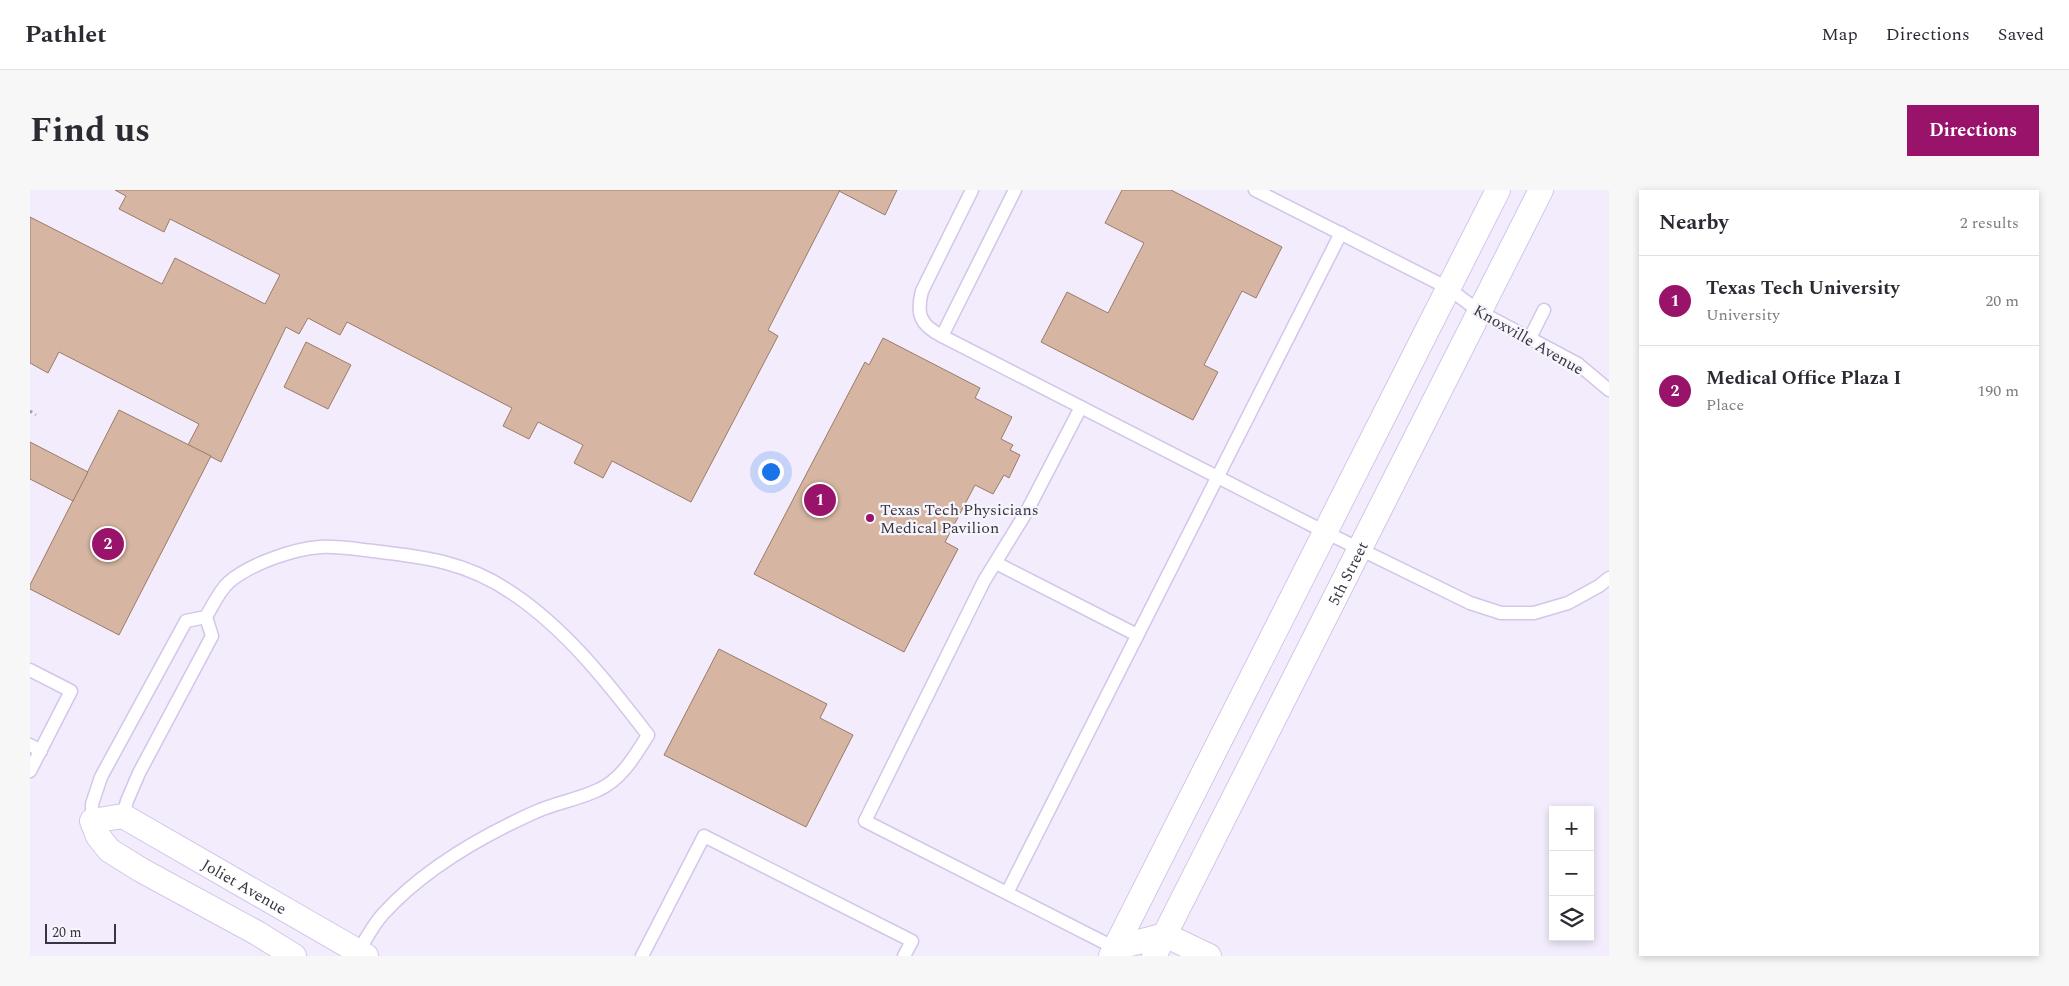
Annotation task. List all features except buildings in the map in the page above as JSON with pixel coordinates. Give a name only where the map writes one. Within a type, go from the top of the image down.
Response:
[{"type":"street","points":[[1118,953],[1498,190]]},
{"type":"street","name":"5th Street","points":[[1154,956],[1541,190]]},
{"type":"street","points":[[123,816],[92,821],[98,836],[109,850],[141,870],[257,933],[294,956]]},
{"type":"street","name":"Joliet Avenue","points":[[123,816],[358,955]]},
{"type":"street","points":[[1118,953],[1166,935],[1209,956]]},
{"type":"lane","points":[[972,190],[922,291],[919,301],[918,310],[926,326],[942,336],[1326,532],[1470,603],[1502,613],[1534,613],[1568,603],[1599,586],[1609,578]]},
{"type":"lane","points":[[942,336],[1015,190]]},
{"type":"lane","name":"Knoxville Avenue","points":[[1255,190],[1448,288],[1480,312],[1578,364],[1609,390]]},
{"type":"lane","points":[[1007,893],[1341,233]]},
{"type":"lane","points":[[1530,338],[1544,310]]},
{"type":"lane","points":[[1080,407],[1027,511],[980,590],[865,820],[1118,953]]},
{"type":"lane","points":[[92,821],[92,804],[101,777],[186,621],[206,616],[228,583],[243,572],[300,550],[332,546],[430,558],[481,575],[513,593],[546,619],[604,679],[648,735],[628,765],[608,784],[514,822],[483,838],[436,868],[414,885],[383,914],[370,932],[358,955]]},
{"type":"lane","points":[[996,563],[1137,635]]},
{"type":"lane","points":[[123,816],[139,773],[212,636],[206,616]]},
{"type":"lane","points":[[30,670],[71,691],[36,748],[30,771]]},
{"type":"lane","points":[[642,956],[704,836],[912,941],[904,956]]},
{"type":"path","points":[[30,411],[36,415]]},
{"type":"shaded area","points":[[30,190],[1609,190],[1609,956],[30,956]]},
{"type":"place","name":"Texas Tech University","points":[[820,500]]},
{"type":"place","name":"Texas Tech Physicians Medical Pavilion","points":[[870,518]]},
{"type":"place","name":"Medical Office Plaza I","points":[[108,544]]}]
